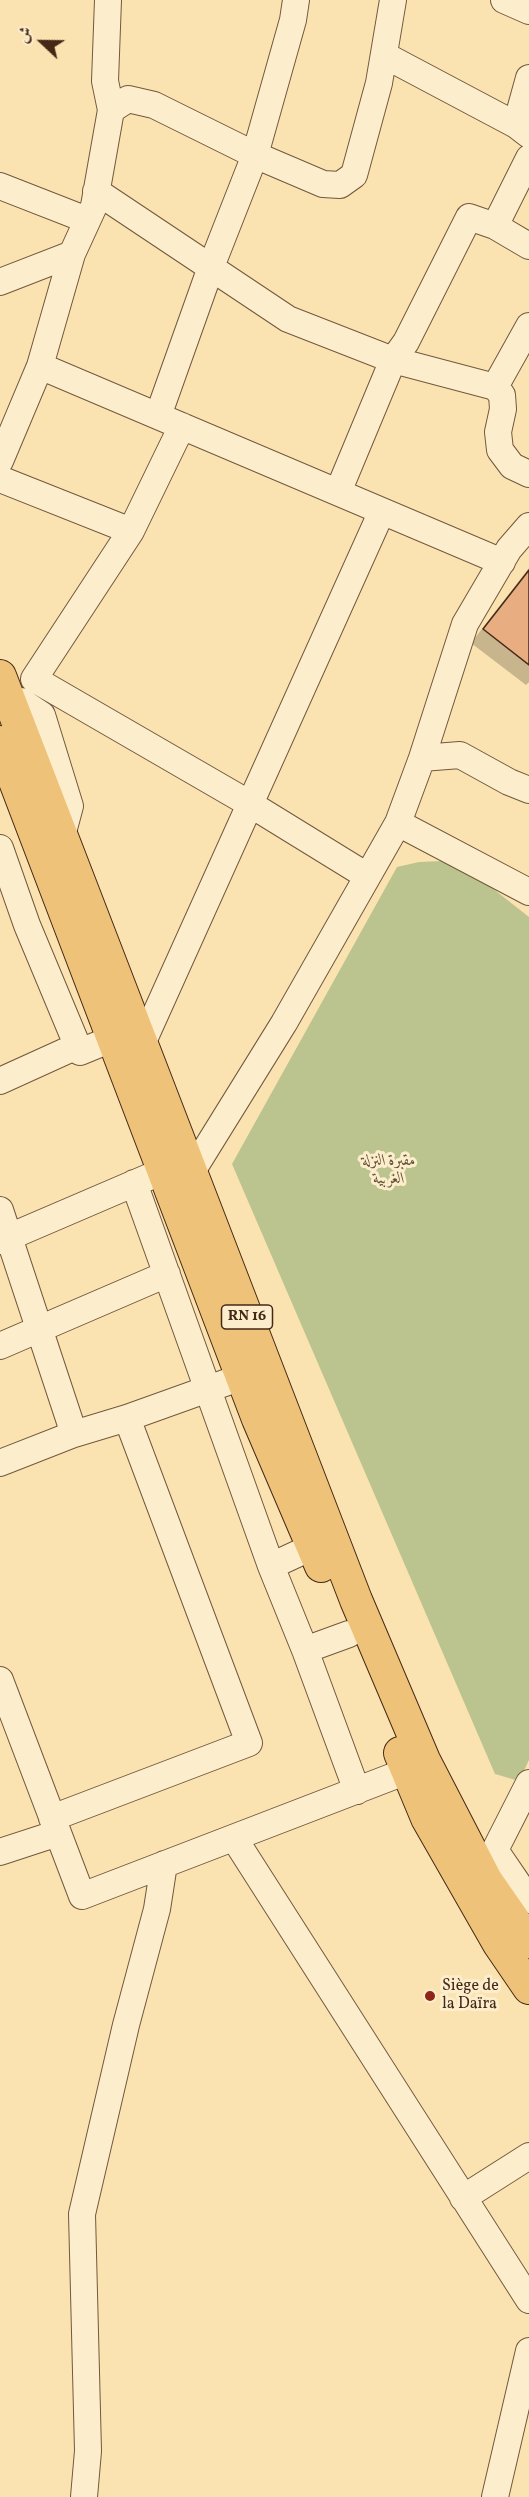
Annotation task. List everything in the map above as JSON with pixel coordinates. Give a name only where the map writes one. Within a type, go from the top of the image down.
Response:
[{"type":"main road","name":"RN 16","points":[[10,693],[62,836],[128,1041]]},
{"type":"main road","name":"RN 16","points":[[0,742],[128,1041],[255,1373],[312,1547],[427,1818],[520,1936]]},
{"type":"main road","name":"RN 16","points":[[255,1373],[356,1600],[424,1761],[486,1880],[520,1936],[529,1988]]},
{"type":"street","points":[[0,462],[40,366],[72,254],[94,206],[111,110],[105,81],[108,0]]},
{"type":"street","points":[[10,693],[34,679],[131,531],[170,421],[211,267],[255,155],[296,0]]},
{"type":"street","points":[[111,110],[128,99],[154,105],[255,155],[323,184],[340,185],[354,176],[379,83],[393,0]]},
{"type":"street","points":[[504,0],[529,11]]},
{"type":"street","points":[[384,55],[523,130],[529,78]]},
{"type":"street","points":[[495,226],[529,158]]},
{"type":"street","points":[[0,186],[87,220]]},
{"type":"street","points":[[96,191],[288,319],[393,360],[495,387],[502,395],[503,409],[498,432],[500,450],[512,466],[529,474]]},
{"type":"street","points":[[338,492],[393,360],[406,342],[469,217],[495,226],[529,246]]},
{"type":"street","points":[[0,282],[72,254]]},
{"type":"street","points":[[495,387],[529,326]]},
{"type":"street","points":[[40,366],[502,562]]},
{"type":"street","points":[[0,479],[131,531]]},
{"type":"street","points":[[0,848],[27,925],[80,1052],[128,1041],[250,804],[382,511]]},
{"type":"street","points":[[5,1239],[134,1183],[178,1172],[284,1023],[398,823],[422,758],[465,624],[509,549],[529,526]]},
{"type":"street","points":[[34,679],[250,804],[367,876]]},
{"type":"street","points":[[422,758],[460,755],[509,782],[529,790]]},
{"type":"street","points":[[398,823],[527,888]]},
{"type":"street","points":[[0,1081],[77,1046]]},
{"type":"street","points":[[134,1183],[272,1566],[357,1791]]},
{"type":"street","points":[[0,1210],[5,1239],[40,1329],[74,1434]]},
{"type":"street","points":[[0,1346],[167,1274]]},
{"type":"street","points":[[0,1463],[74,1434],[255,1373]]},
{"type":"street","points":[[0,1852],[249,1743],[127,1418]]},
{"type":"street","points":[[272,1566],[312,1547]]},
{"type":"street","points":[[305,1650],[349,1634]]},
{"type":"street","points":[[0,1680],[7,1718],[55,1826],[82,1896],[407,1771]]},
{"type":"street","points":[[486,1880],[495,1850],[529,1783]]},
{"type":"street","points":[[234,1838],[529,2300]]},
{"type":"street","points":[[495,1850],[529,1900]]},
{"type":"street","points":[[84,2497],[88,2451],[82,2214],[126,2025],[157,1909],[164,1864]]},
{"type":"street","points":[[463,2198],[529,2156]]},
{"type":"street","points":[[495,2497],[529,2351]]},
{"type":"green space","name":"مقبرة النزلة الغربية","points":[[442,861],[487,884],[529,917],[529,1760],[519,1781],[495,1774],[232,1164],[397,867],[419,862]]},
{"type":"building","points":[[529,570],[529,665],[483,629]]},
{"type":"place","name":"Siège de la Daïra","points":[[430,1996]]}]
